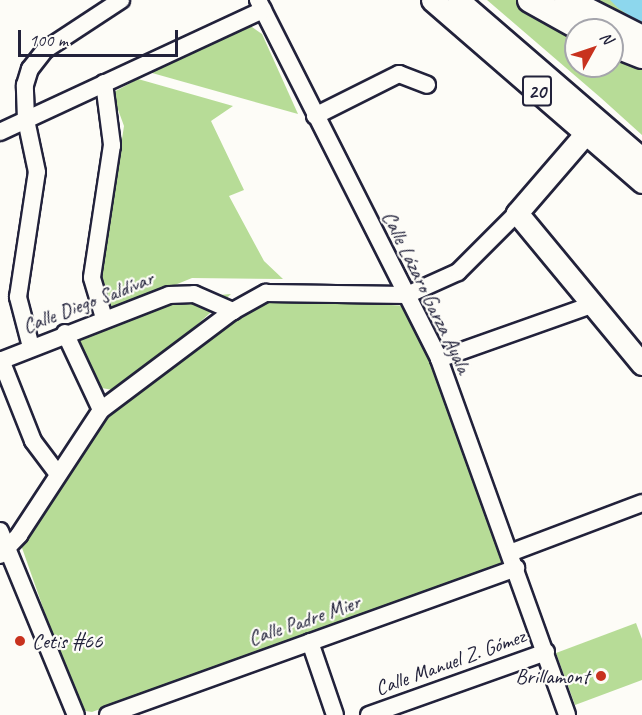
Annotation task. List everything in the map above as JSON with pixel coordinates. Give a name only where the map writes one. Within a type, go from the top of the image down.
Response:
[{"type":"highway","points":[[530,0],[564,19]]},
{"type":"highway","points":[[567,0],[642,38]]},
{"type":"highway","points":[[624,49],[642,56]]},
{"type":"main road","name":"20","points":[[432,0],[642,182]]},
{"type":"main road","name":"20","points":[[458,0],[642,159]]},
{"type":"main road","points":[[586,133],[517,213],[642,364]]},
{"type":"street","points":[[31,347],[18,297],[37,172],[26,120],[25,85],[37,59],[56,41],[121,0]]},
{"type":"street","points":[[0,132],[260,5]]},
{"type":"street","name":"Calle Lázaro Garza Ayala","points":[[260,5],[439,359],[567,715]]},
{"type":"street","points":[[315,116],[399,74],[427,85]]},
{"type":"street","points":[[104,83],[112,145],[92,278],[104,318]]},
{"type":"street","points":[[5,552],[101,410],[233,311],[266,293],[407,295],[458,272],[517,213]]},
{"type":"street","name":"Calle Diego Saldívar","points":[[1,360],[104,318],[183,292],[233,311]]},
{"type":"street","points":[[439,359],[594,304]]},
{"type":"street","points":[[65,333],[101,410]]},
{"type":"street","points":[[1,360],[33,441],[57,473]]},
{"type":"street","name":"Calle Padre Mier","points":[[108,715],[310,642],[513,561],[642,503]]},
{"type":"street","points":[[0,531],[5,552],[76,715]]},
{"type":"street","points":[[310,642],[335,715]]},
{"type":"street","name":"Calle Manuel Z. Gómez","points":[[369,715],[546,652]]},
{"type":"green space","points":[[487,0],[642,0],[642,135],[578,78],[624,78],[624,18],[564,18],[564,66]]},
{"type":"green space","points":[[249,25],[262,34],[298,114],[145,71]]},
{"type":"green space","points":[[138,79],[233,106],[211,121],[244,190],[229,196],[264,261],[283,279],[192,278],[116,309],[108,305],[100,284],[124,126],[112,93]]},
{"type":"green space","points":[[231,294],[168,351],[113,390],[96,387],[77,339],[185,298]]},
{"type":"green space","points":[[256,297],[408,306],[508,562],[92,712],[79,710],[21,545],[99,424]]},
{"type":"green space","name":"Brillamont","points":[[636,623],[642,639],[642,680],[575,705],[556,653]]},
{"type":"water","points":[[610,0],[642,0],[642,24],[618,8]]},
{"type":"place","name":"Cetis #66","points":[[20,641]]},
{"type":"place","name":"Brillamont","points":[[601,676]]}]
